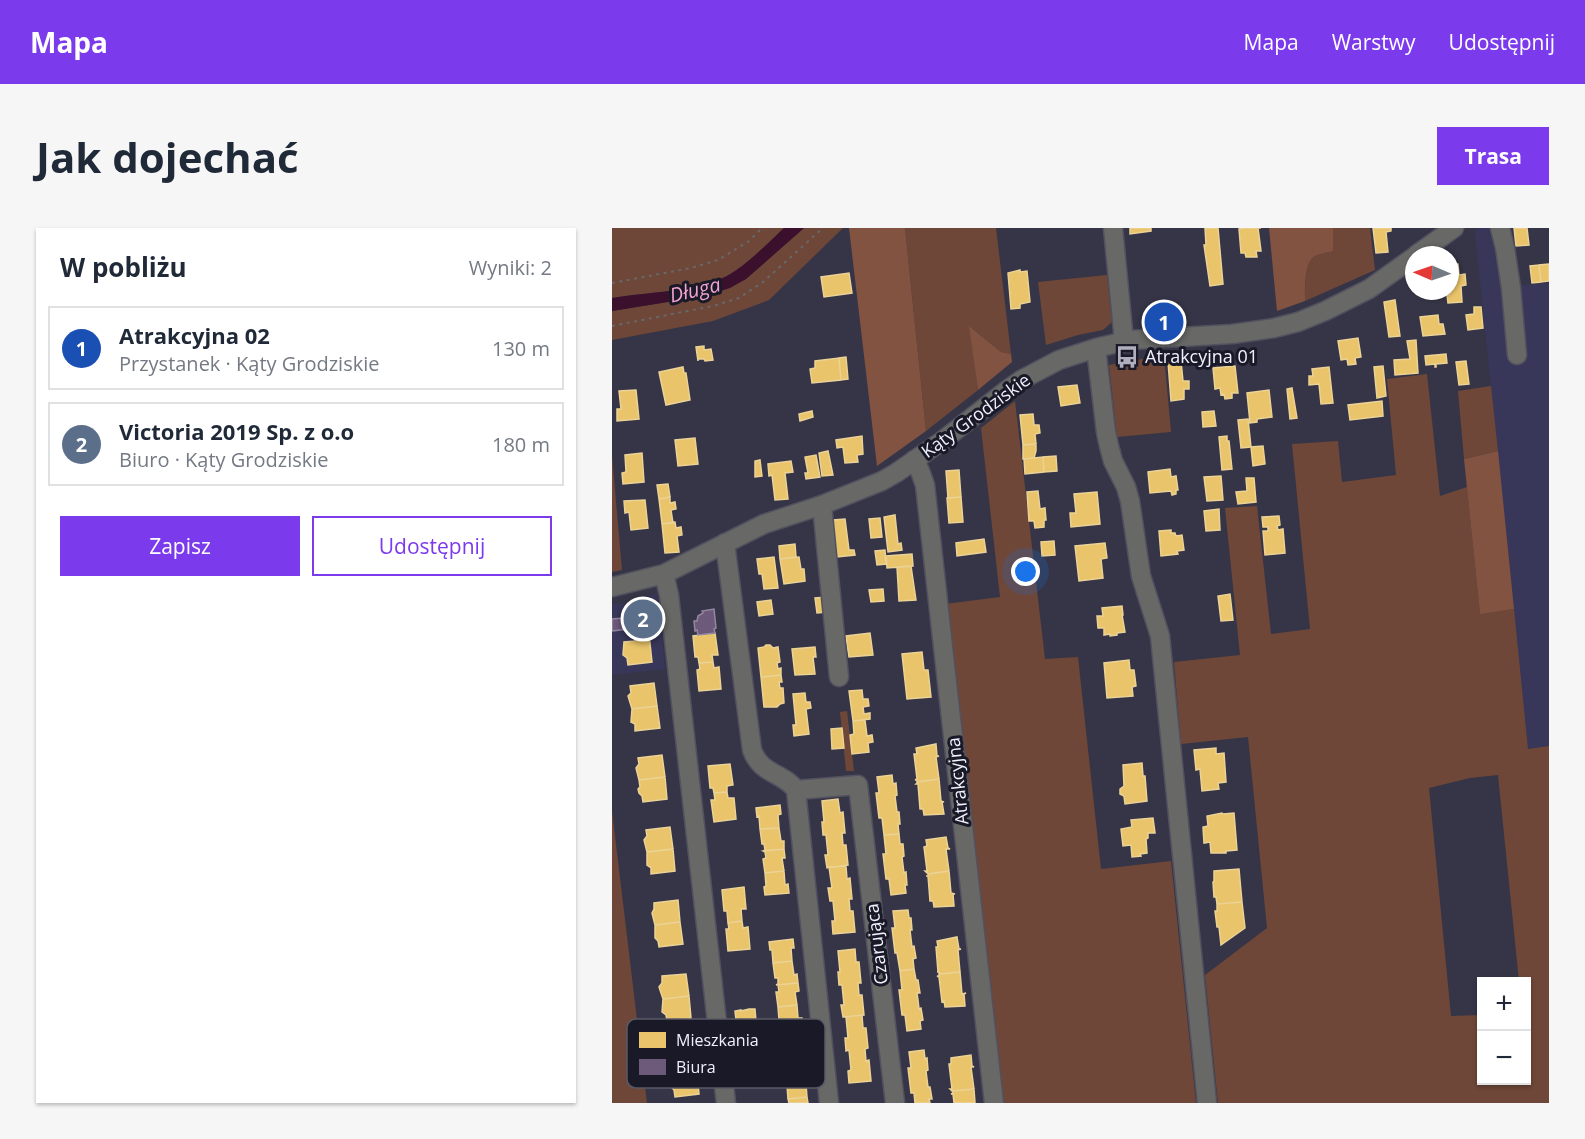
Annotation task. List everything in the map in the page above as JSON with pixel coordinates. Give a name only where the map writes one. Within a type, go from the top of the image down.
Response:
[{"type":"street","points":[[1113,228],[1123,342]]},
{"type":"street","name":"Kąty Grodziskie","points":[[1429,246],[1454,228]]},
{"type":"street","points":[[1500,228],[1511,288],[1517,355]]},
{"type":"street","name":"Kąty Grodziskie","points":[[612,588],[664,574],[765,524],[822,505],[882,481],[942,441],[1020,380],[1059,360],[1123,342],[1232,334],[1298,322],[1369,289],[1405,263]]},
{"type":"street","points":[[1096,348],[1109,446],[1130,501],[1141,576],[1160,636],[1207,1103]]},
{"type":"street","name":"Atrakcyjna","points":[[914,460],[925,485],[994,1103]]},
{"type":"street","points":[[822,505],[839,677]]},
{"type":"street","points":[[725,543],[752,750],[761,765],[796,790],[820,1019]]},
{"type":"street","points":[[664,574],[669,595],[717,1019]]},
{"type":"street","name":"Czarująca","points":[[796,790],[858,785],[895,1103]]},
{"type":"street","points":[[825,1065],[829,1103]]},
{"type":"street","points":[[724,1088],[726,1103]]},
{"type":"path","points":[[612,283],[691,268],[718,260],[749,241],[762,228]]},
{"type":"path","points":[[612,326],[713,306],[739,298],[763,282],[823,228]]},
{"type":"shaded area","points":[[612,228],[784,228],[742,266],[715,281],[686,288],[612,298]]},
{"type":"shaded area","points":[[804,228],[843,228],[769,300],[713,321],[612,340],[612,311],[705,296],[746,279]]},
{"type":"shaded area","points":[[849,228],[905,228],[926,431],[877,466]]},
{"type":"shaded area","points":[[905,228],[996,228],[1011,354],[1001,352],[970,327],[978,390],[926,431]]},
{"type":"shaded area","points":[[1269,228],[1333,228],[1333,251],[1316,256],[1308,265],[1305,301],[1277,311]]},
{"type":"shaded area","points":[[1333,228],[1370,228],[1375,270],[1305,301],[1308,265],[1316,256],[1333,251]]},
{"type":"shaded area","points":[[1480,228],[1511,228],[1517,286],[1549,283],[1549,746],[1528,749],[1475,232]]},
{"type":"shaded area","points":[[1107,275],[1112,322],[1103,330],[1046,345],[1038,282]]},
{"type":"shaded area","points":[[969,326],[1001,352],[1011,354],[1012,362],[978,390]]},
{"type":"shaded area","points":[[1164,355],[1171,432],[1117,437],[1109,365]]},
{"type":"shaded area","points":[[1427,374],[1440,496],[1467,487],[1480,613],[1514,609],[1528,749],[1549,746],[1549,1103],[1218,1103],[1205,975],[1267,928],[1248,737],[1181,744],[1174,662],[1240,655],[1225,508],[1257,506],[1271,634],[1310,629],[1292,444],[1338,441],[1342,482],[1396,475],[1387,379]],"holes":[[[1498,775],[1519,977],[1531,977],[1531,1085],[1477,1085],[1477,1015],[1451,1016],[1429,788],[1470,778]]]},
{"type":"shaded area","points":[[1491,386],[1498,451],[1464,459],[1458,391]]},
{"type":"shaded area","points":[[1015,401],[1045,659],[1078,657],[1101,869],[1171,861],[1196,1103],[1000,1103],[945,604],[1000,597],[981,428]]},
{"type":"shaded area","points":[[1498,451],[1514,609],[1480,614],[1464,459]]},
{"type":"shaded area","points":[[612,456],[622,570],[612,572]]},
{"type":"shaded area","points":[[657,593],[665,669],[612,675],[612,604],[627,603]]},
{"type":"shaded area","points":[[847,711],[854,771],[846,771],[840,712]]},
{"type":"shaded area","points":[[612,811],[637,1019],[627,1019],[627,1088],[645,1088],[647,1103],[612,1103]]},
{"type":"water","name":"Długa","points":[[784,228],[804,228],[746,279],[730,288],[705,296],[612,311],[612,298],[686,288],[727,276],[750,260]]},
{"type":"building: Mieszkania","points":[[1130,228],[1151,228],[1151,231],[1130,234]]},
{"type":"building: Mieszkania","points":[[1205,228],[1218,228],[1223,284],[1210,286],[1204,245],[1206,245]]},
{"type":"building: Mieszkania","points":[[1258,228],[1261,251],[1256,251],[1257,257],[1246,257],[1245,253],[1241,253],[1239,229]]},
{"type":"building: Mieszkania","points":[[1373,228],[1391,228],[1391,231],[1386,232],[1388,252],[1376,253]]},
{"type":"building: Mieszkania","points":[[1514,228],[1527,228],[1529,245],[1516,246]]},
{"type":"building: Mieszkania","points":[[1549,264],[1549,281],[1541,282],[1539,265]]},
{"type":"building: Mieszkania","points":[[1539,265],[1541,282],[1532,283],[1530,266]]},
{"type":"building: Mieszkania","points":[[1020,270],[1020,272],[1027,271],[1030,302],[1020,304],[1020,308],[1011,309],[1008,273]]},
{"type":"building: Mieszkania","points":[[849,273],[852,293],[824,297],[821,277]]},
{"type":"building: Mieszkania","points":[[1465,274],[1466,285],[1461,286],[1462,302],[1448,303],[1448,300],[1459,300],[1459,275]]},
{"type":"building: Mieszkania","points":[[1395,300],[1400,336],[1389,337],[1384,302]]},
{"type":"building: Mieszkania","points":[[1474,307],[1481,307],[1483,328],[1468,330],[1466,315],[1474,314]]},
{"type":"building: Mieszkania","points":[[1438,315],[1439,324],[1443,324],[1445,334],[1423,336],[1420,317]]},
{"type":"building: Mieszkania","points":[[1358,338],[1361,357],[1355,358],[1356,364],[1348,365],[1347,359],[1341,360],[1338,341]]},
{"type":"building: Mieszkania","points":[[1416,340],[1418,373],[1395,375],[1394,360],[1410,359],[1407,341]]},
{"type":"building: Mieszkania","points":[[704,346],[704,350],[711,349],[713,360],[698,359],[698,361],[696,347]]},
{"type":"building: Mieszkania","points":[[1446,354],[1447,363],[1436,364],[1436,367],[1435,364],[1426,365],[1425,356]]},
{"type":"building: Mieszkania","points":[[846,357],[848,379],[841,380],[839,358]]},
{"type":"building: Mieszkania","points":[[839,358],[841,380],[812,383],[810,369],[815,368],[815,361]]},
{"type":"building: Mieszkania","points":[[1181,361],[1183,381],[1189,381],[1189,389],[1184,389],[1184,399],[1171,401],[1168,362]]},
{"type":"building: Mieszkania","points":[[1466,361],[1469,384],[1459,385],[1456,362]]},
{"type":"building: Mieszkania","points":[[1235,366],[1238,393],[1232,393],[1232,398],[1225,399],[1224,394],[1221,395],[1220,388],[1215,389],[1213,368]]},
{"type":"building: Mieszkania","points":[[1383,366],[1386,396],[1377,398],[1374,367]]},
{"type":"building: Mieszkania","points":[[683,367],[690,400],[666,405],[659,372]]},
{"type":"building: Mieszkania","points":[[1329,367],[1333,403],[1321,404],[1319,384],[1309,385],[1309,376],[1313,376],[1312,369]]},
{"type":"building: Mieszkania","points":[[1077,385],[1080,403],[1061,406],[1058,387]]},
{"type":"building: Mieszkania","points":[[1292,388],[1297,418],[1290,419],[1287,389]]},
{"type":"building: Mieszkania","points":[[636,390],[639,419],[617,421],[617,409],[621,409],[619,391]]},
{"type":"building: Mieszkania","points":[[1269,390],[1272,417],[1257,419],[1257,422],[1250,423],[1247,393]]},
{"type":"building: Mieszkania","points":[[1382,401],[1383,416],[1350,420],[1348,405]]},
{"type":"building: Mieszkania","points":[[812,411],[813,417],[800,421],[799,414]]},
{"type":"building: Mieszkania","points":[[1214,411],[1216,426],[1203,427],[1202,412]]},
{"type":"building: Mieszkania","points":[[1033,414],[1034,425],[1039,425],[1040,433],[1035,434],[1036,444],[1023,445],[1020,415]]},
{"type":"building: Mieszkania","points":[[1248,419],[1251,447],[1241,448],[1238,420]]},
{"type":"building: Mieszkania","points":[[862,436],[863,454],[857,455],[858,462],[845,463],[843,447],[837,448],[836,440]]},
{"type":"building: Mieszkania","points":[[1227,436],[1232,469],[1222,470],[1219,437]]},
{"type":"building: Mieszkania","points":[[695,438],[698,464],[678,466],[675,440]]},
{"type":"building: Mieszkania","points":[[1036,444],[1034,458],[1023,459],[1023,445]]},
{"type":"building: Mieszkania","points":[[1263,446],[1265,464],[1253,466],[1251,447]]},
{"type":"building: Mieszkania","points":[[828,451],[833,475],[822,476],[819,453]]},
{"type":"building: Mieszkania","points":[[642,453],[644,482],[623,484],[622,473],[626,472],[625,455]]},
{"type":"building: Mieszkania","points":[[816,455],[820,477],[806,479],[805,473],[808,473],[805,457]]},
{"type":"building: Mieszkania","points":[[1056,456],[1057,471],[1044,472],[1043,457]]},
{"type":"building: Mieszkania","points":[[1043,457],[1044,472],[1025,474],[1024,459]]},
{"type":"building: Mieszkania","points":[[760,460],[762,476],[755,477],[755,461]]},
{"type":"building: Mieszkania","points":[[791,461],[793,472],[785,473],[788,499],[775,500],[772,475],[769,476],[768,464]]},
{"type":"building: Mieszkania","points":[[1170,469],[1171,477],[1176,476],[1178,490],[1176,494],[1172,495],[1171,491],[1150,493],[1148,472]]},
{"type":"building: Mieszkania","points":[[959,470],[961,497],[948,498],[946,471]]},
{"type":"building: Mieszkania","points":[[1221,476],[1223,500],[1207,501],[1204,477]]},
{"type":"building: Mieszkania","points":[[1246,478],[1254,478],[1256,502],[1238,504],[1236,492],[1247,491]]},
{"type":"building: Mieszkania","points":[[668,484],[670,497],[659,499],[657,485]]},
{"type":"building: Mieszkania","points":[[1038,491],[1040,509],[1045,508],[1046,520],[1044,520],[1044,527],[1035,528],[1034,521],[1029,521],[1027,492]]},
{"type":"building: Mieszkania","points":[[1097,492],[1100,524],[1071,527],[1070,513],[1076,513],[1074,494]]},
{"type":"building: Mieszkania","points":[[670,497],[670,503],[675,502],[676,509],[671,510],[673,523],[662,524],[659,499]]},
{"type":"building: Mieszkania","points":[[961,497],[963,522],[949,523],[947,498]]},
{"type":"building: Mieszkania","points":[[645,500],[648,528],[631,530],[629,512],[625,513],[624,501]]},
{"type":"building: Mieszkania","points":[[1219,509],[1220,530],[1206,531],[1204,511]]},
{"type":"building: Mieszkania","points":[[895,515],[898,544],[901,543],[902,550],[888,552],[884,517]]},
{"type":"building: Mieszkania","points":[[1279,516],[1280,525],[1277,526],[1278,530],[1283,529],[1285,553],[1265,555],[1263,531],[1268,531],[1268,527],[1263,527],[1262,517]]},
{"type":"building: Mieszkania","points":[[880,518],[882,537],[871,538],[869,519]]},
{"type":"building: Mieszkania","points":[[845,519],[849,550],[854,550],[855,555],[837,557],[833,520]]},
{"type":"building: Mieszkania","points":[[675,522],[676,528],[681,527],[682,535],[677,536],[679,552],[665,553],[662,524]]},
{"type":"building: Mieszkania","points":[[1171,530],[1171,533],[1175,533],[1176,536],[1182,535],[1184,550],[1177,551],[1178,554],[1161,556],[1159,531]]},
{"type":"building: Mieszkania","points":[[984,539],[986,552],[957,556],[956,543]]},
{"type":"building: Mieszkania","points":[[1054,541],[1055,555],[1042,556],[1041,542]]},
{"type":"building: Mieszkania","points":[[1105,543],[1107,558],[1101,559],[1103,578],[1079,581],[1075,546]]},
{"type":"building: Mieszkania","points":[[795,544],[796,557],[780,559],[779,546]]},
{"type":"building: Mieszkania","points":[[885,550],[886,564],[877,565],[875,551]]},
{"type":"building: Mieszkania","points":[[912,554],[913,566],[887,568],[886,556]]},
{"type":"building: Mieszkania","points":[[774,557],[778,588],[764,589],[757,559]]},
{"type":"building: Mieszkania","points":[[799,557],[801,569],[804,569],[805,581],[784,584],[780,559]]},
{"type":"building: Mieszkania","points":[[911,566],[916,600],[899,601],[897,567]]},
{"type":"building: Mieszkania","points":[[883,589],[884,601],[871,602],[869,590]]},
{"type":"building: Mieszkania","points":[[1230,594],[1233,620],[1221,621],[1218,596]]},
{"type":"building: Mieszkania","points":[[826,597],[827,612],[817,613],[815,598]]},
{"type":"building: Mieszkania","points":[[771,600],[773,614],[759,616],[757,602]]},
{"type":"building: Mieszkania","points":[[1122,606],[1125,632],[1110,636],[1110,634],[1104,635],[1104,628],[1098,628],[1097,616],[1103,616],[1102,608]]},
{"type":"building: Mieszkania","points":[[715,633],[718,655],[712,655],[713,662],[699,663],[698,657],[695,657],[693,636]]},
{"type":"building: Mieszkania","points":[[870,633],[873,655],[849,657],[846,636]]},
{"type":"building: Mieszkania","points":[[649,634],[652,662],[628,665],[627,658],[623,655],[624,642],[635,641],[635,635]]},
{"type":"building: Mieszkania","points":[[766,645],[773,648],[778,647],[780,662],[777,663],[778,669],[781,668],[781,675],[761,677],[758,648]]},
{"type":"building: Mieszkania","points":[[815,647],[816,657],[813,657],[815,674],[795,675],[792,649]]},
{"type":"building: Mieszkania","points":[[922,652],[924,670],[928,670],[931,697],[907,699],[902,654]]},
{"type":"building: Mieszkania","points":[[1129,660],[1130,670],[1134,670],[1136,686],[1132,687],[1133,696],[1107,698],[1104,663]]},
{"type":"building: Mieszkania","points":[[713,662],[714,668],[719,667],[721,689],[699,691],[697,670],[700,669],[699,663]]},
{"type":"building: Mieszkania","points":[[781,675],[782,682],[779,682],[780,688],[783,688],[784,703],[777,707],[764,707],[761,677]]},
{"type":"building: Mieszkania","points":[[654,683],[657,706],[632,709],[628,696],[631,693],[630,686]]},
{"type":"building: Mieszkania","points":[[862,690],[863,699],[868,699],[869,706],[863,707],[864,714],[870,713],[870,719],[853,721],[849,691]]},
{"type":"building: Mieszkania","points":[[805,693],[806,702],[810,702],[811,708],[806,709],[809,734],[794,736],[793,725],[796,725],[793,694]]},
{"type":"building: Mieszkania","points":[[657,706],[660,728],[635,731],[635,724],[631,722],[632,709]]},
{"type":"building: Mieszkania","points":[[865,720],[867,736],[872,735],[873,742],[868,743],[869,752],[852,754],[850,735],[854,734],[853,721]]},
{"type":"building: Mieszkania","points":[[842,728],[844,748],[832,749],[831,729]]},
{"type":"building: Mieszkania","points":[[936,744],[937,756],[939,756],[936,757],[939,779],[917,782],[914,754],[917,754],[916,748]]},
{"type":"building: Mieszkania","points":[[1216,748],[1216,754],[1224,753],[1226,782],[1218,783],[1219,789],[1202,791],[1200,769],[1196,770],[1194,750]]},
{"type":"building: Mieszkania","points":[[662,755],[665,777],[639,780],[636,768],[639,764],[638,758]]},
{"type":"building: Mieszkania","points":[[1142,763],[1147,801],[1125,804],[1124,796],[1120,794],[1120,789],[1124,786],[1123,765]]},
{"type":"building: Mieszkania","points":[[730,764],[733,785],[727,786],[727,792],[714,793],[713,788],[710,788],[708,766]]},
{"type":"building: Mieszkania","points":[[892,775],[893,784],[896,783],[899,834],[884,835],[882,818],[879,818],[877,777]]},
{"type":"building: Mieszkania","points":[[665,777],[667,799],[643,802],[638,789],[639,780]]},
{"type":"building: Mieszkania","points":[[939,779],[944,814],[924,815],[923,809],[920,809],[918,784],[916,784]]},
{"type":"building: Mieszkania","points":[[727,792],[728,798],[734,798],[736,819],[714,822],[711,800],[715,800],[714,793]]},
{"type":"building: Mieszkania","points":[[838,799],[840,813],[843,812],[845,833],[842,833],[843,845],[846,845],[848,865],[827,868],[825,855],[828,855],[826,835],[823,835],[822,801]]},
{"type":"building: Mieszkania","points":[[780,805],[779,828],[760,829],[756,808]]},
{"type":"building: Mieszkania","points":[[1234,813],[1237,850],[1211,853],[1210,842],[1204,843],[1203,827],[1208,826],[1207,816]]},
{"type":"building: Mieszkania","points":[[1153,818],[1155,833],[1148,833],[1147,853],[1132,857],[1131,845],[1123,846],[1121,829],[1132,827],[1131,820]]},
{"type":"building: Mieszkania","points":[[670,827],[673,849],[647,852],[644,840],[647,836],[646,830]]},
{"type":"building: Mieszkania","points":[[779,828],[781,841],[784,841],[784,849],[763,851],[765,850],[760,829]]},
{"type":"building: Mieszkania","points":[[899,834],[900,844],[903,844],[906,893],[891,895],[889,879],[886,879],[883,854],[886,854],[884,835]]},
{"type":"building: Mieszkania","points":[[946,837],[950,849],[946,849],[949,871],[928,874],[925,871],[927,871],[924,847],[927,846],[926,840]]},
{"type":"building: Mieszkania","points":[[673,849],[675,871],[651,874],[651,868],[647,865],[647,852]]},
{"type":"building: Mieszkania","points":[[784,849],[785,858],[782,858],[784,871],[765,873],[763,859],[766,858],[763,851]]},
{"type":"building: Mieszkania","points":[[846,866],[847,879],[850,878],[852,899],[849,899],[850,911],[853,911],[855,932],[833,934],[832,921],[835,921],[833,901],[830,901],[828,888],[832,888],[829,867]]},
{"type":"building: Mieszkania","points":[[1239,869],[1242,902],[1217,904],[1216,897],[1214,897],[1214,871]]},
{"type":"building: Mieszkania","points":[[784,871],[785,885],[788,884],[789,893],[765,895],[765,873]]},
{"type":"building: Mieszkania","points":[[949,871],[951,893],[955,894],[953,894],[954,906],[934,907],[933,901],[930,901],[928,874]]},
{"type":"building: Mieszkania","points":[[744,887],[746,909],[741,909],[742,921],[728,923],[722,890]]},
{"type":"building: Mieszkania","points":[[678,900],[680,922],[655,925],[652,913],[654,903]]},
{"type":"building: Mieszkania","points":[[1242,902],[1245,928],[1221,945],[1215,911],[1217,911],[1217,904]]},
{"type":"building: Mieszkania","points":[[908,910],[909,918],[911,918],[912,947],[914,946],[916,958],[913,959],[914,969],[900,971],[892,928],[895,928],[893,911]]},
{"type":"building: Mieszkania","points":[[742,921],[743,928],[748,927],[750,949],[728,951],[726,929],[729,929],[728,923]]},
{"type":"building: Mieszkania","points":[[680,922],[683,944],[659,947],[655,938],[655,925]]},
{"type":"building: Mieszkania","points":[[957,937],[959,949],[961,949],[958,950],[960,972],[939,974],[937,941]]},
{"type":"building: Mieszkania","points":[[793,939],[792,961],[773,963],[769,942]]},
{"type":"building: Mieszkania","points":[[855,949],[861,983],[858,983],[859,995],[862,995],[864,1015],[843,1017],[841,1005],[844,1005],[842,985],[839,985],[838,951]]},
{"type":"building: Mieszkania","points":[[792,961],[798,983],[776,985],[778,978],[775,978],[773,963]]},
{"type":"building: Mieszkania","points":[[914,969],[920,993],[917,993],[919,1009],[921,1008],[923,1020],[920,1021],[921,1029],[907,1031],[905,1015],[902,1015],[899,990],[902,990],[900,971]]},
{"type":"building: Mieszkania","points":[[960,972],[962,994],[966,993],[964,994],[965,1006],[945,1007],[937,976]]},
{"type":"building: Mieszkania","points":[[686,974],[689,996],[663,999],[659,987],[662,983],[662,976]]},
{"type":"building: Mieszkania","points":[[798,983],[799,991],[795,992],[797,1005],[778,1007],[776,992],[779,992],[778,985],[776,985]]},
{"type":"building: Mieszkania","points":[[689,996],[691,1018],[667,1019],[662,1012],[663,999]]},
{"type":"building: Mieszkania","points":[[797,1005],[798,1018],[802,1019],[779,1019],[778,1007]]},
{"type":"building: Mieszkania","points":[[755,1009],[756,1019],[736,1019],[735,1011]]},
{"type":"building: Mieszkania","points":[[862,1015],[868,1048],[865,1049],[866,1061],[869,1060],[871,1081],[849,1083],[848,1071],[851,1070],[849,1050],[846,1051],[845,1038],[848,1038],[846,1017]]},
{"type":"building: Mieszkania","points":[[924,1050],[925,1059],[927,1058],[928,1087],[930,1087],[932,1099],[929,1099],[930,1103],[915,1103],[914,1093],[911,1093],[908,1068],[911,1068],[909,1052]]},
{"type":"building: Mieszkania","points":[[971,1055],[974,1067],[971,1067],[974,1089],[952,1091],[949,1064],[951,1064],[951,1058]]},
{"type":"building: Mieszkania","points":[[672,1088],[698,1088],[699,1094],[675,1097]]},
{"type":"building: Mieszkania","points":[[787,1088],[806,1088],[807,1097],[788,1099]]},
{"type":"building: Mieszkania","points":[[974,1089],[975,1103],[954,1103],[952,1091]]},
{"type":"building: Mieszkania","points":[[807,1097],[808,1103],[789,1103],[788,1099]]},
{"type":"building: Biura","points":[[659,606],[660,618],[647,620],[649,634],[630,636],[630,629],[612,631],[612,619],[629,620],[632,615],[647,612],[646,608]]},
{"type":"building: Biura","points":[[714,609],[715,633],[698,635],[694,621],[697,621],[702,611]]},
{"type":"place","name":"Atrakcyjna 02","points":[[1164,322]]},
{"type":"place","name":"Atrakcyjna 01","points":[[1127,357]]},
{"type":"place","name":"Victoria 2019 Sp. z o.o","points":[[643,619]]}]
